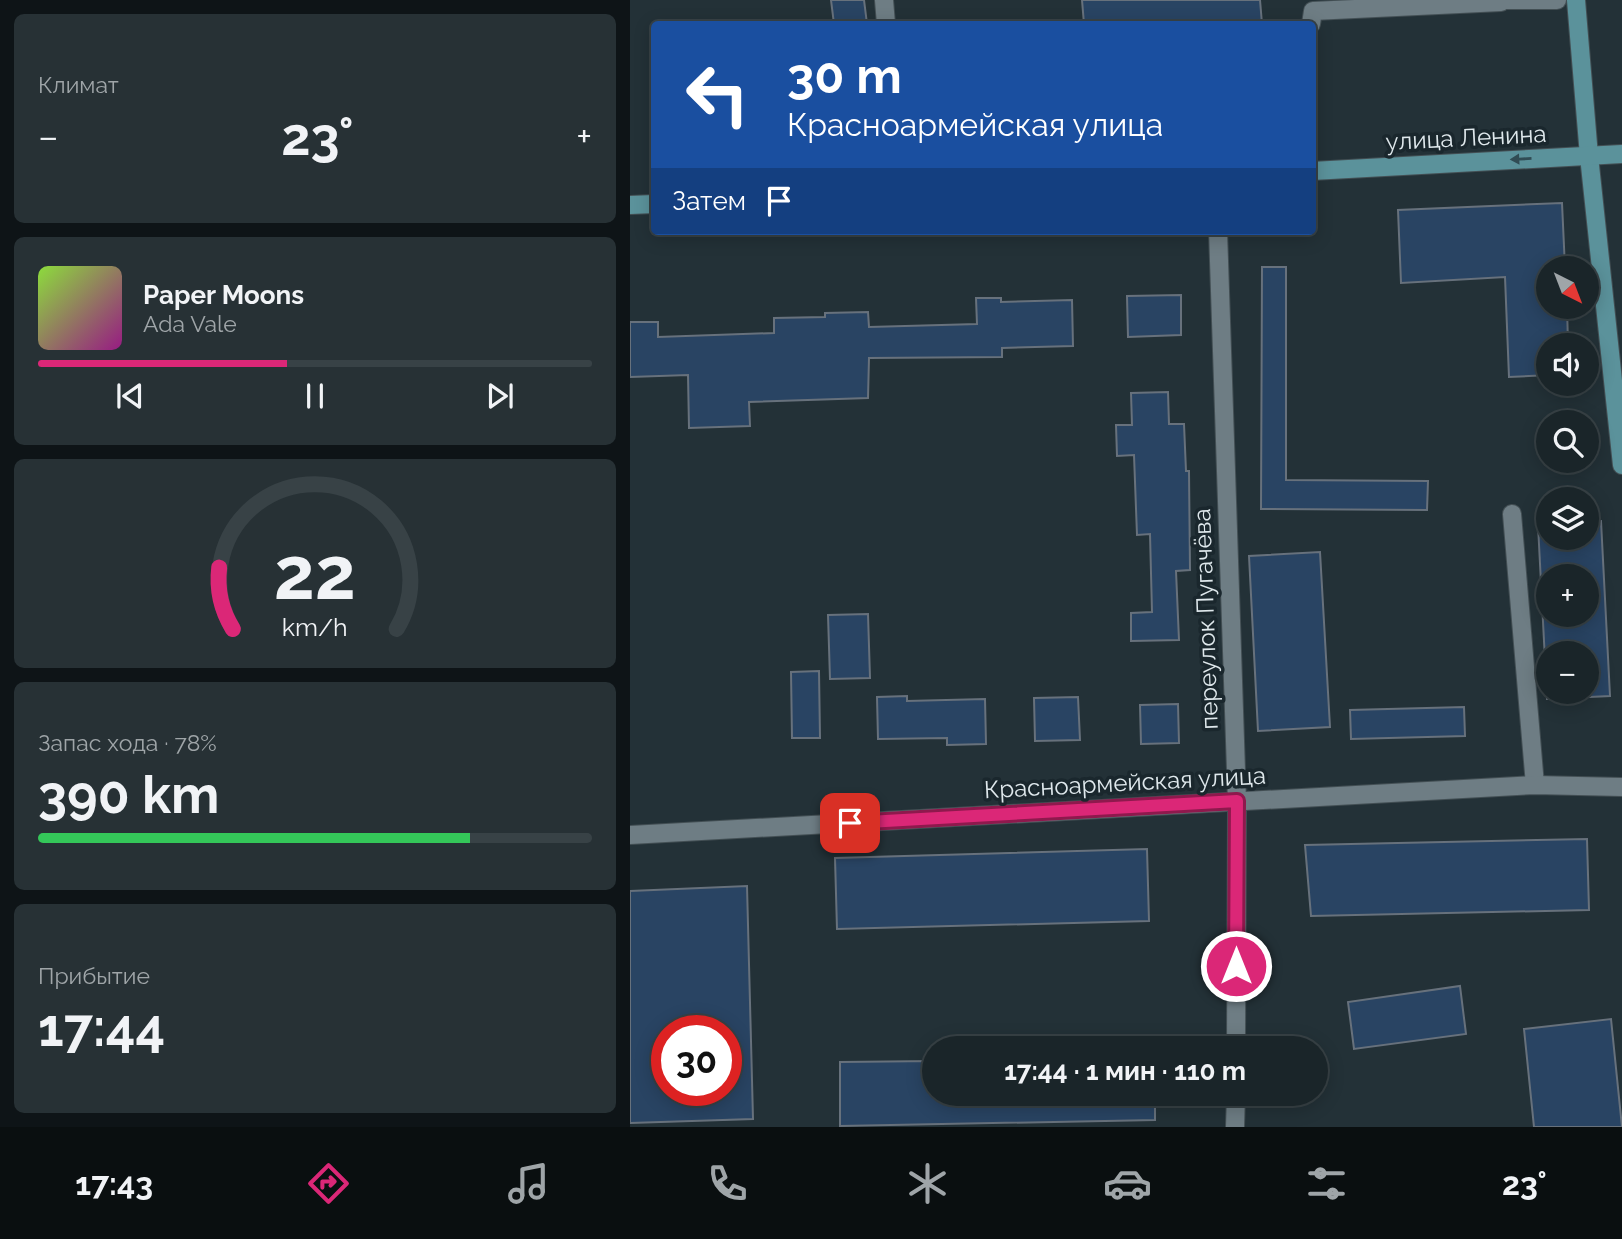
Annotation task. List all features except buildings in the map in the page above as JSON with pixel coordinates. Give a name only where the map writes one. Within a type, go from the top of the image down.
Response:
[{"type":"main road","points":[[1576,0],[1589,156],[1622,465]]},
{"type":"main road","name":"улица Ленина","points":[[1316,171],[1622,154]]},
{"type":"main road","points":[[630,205],[651,204]]},
{"type":"street","points":[[884,0],[886,21]]},
{"type":"street","points":[[1311,21],[1313,11],[1557,0]]},
{"type":"street","name":"переулок Пугачёва","points":[[1218,235],[1237,801],[1236,1036]]},
{"type":"street","points":[[1512,514],[1535,785]]},
{"type":"street","name":"Красноармейская улица","points":[[630,835],[1535,785],[1622,787]]},
{"type":"street","points":[[1236,1106],[1236,1127]]},
{"type":"route","points":[[850,823],[1237,801],[1236,966]]}]
